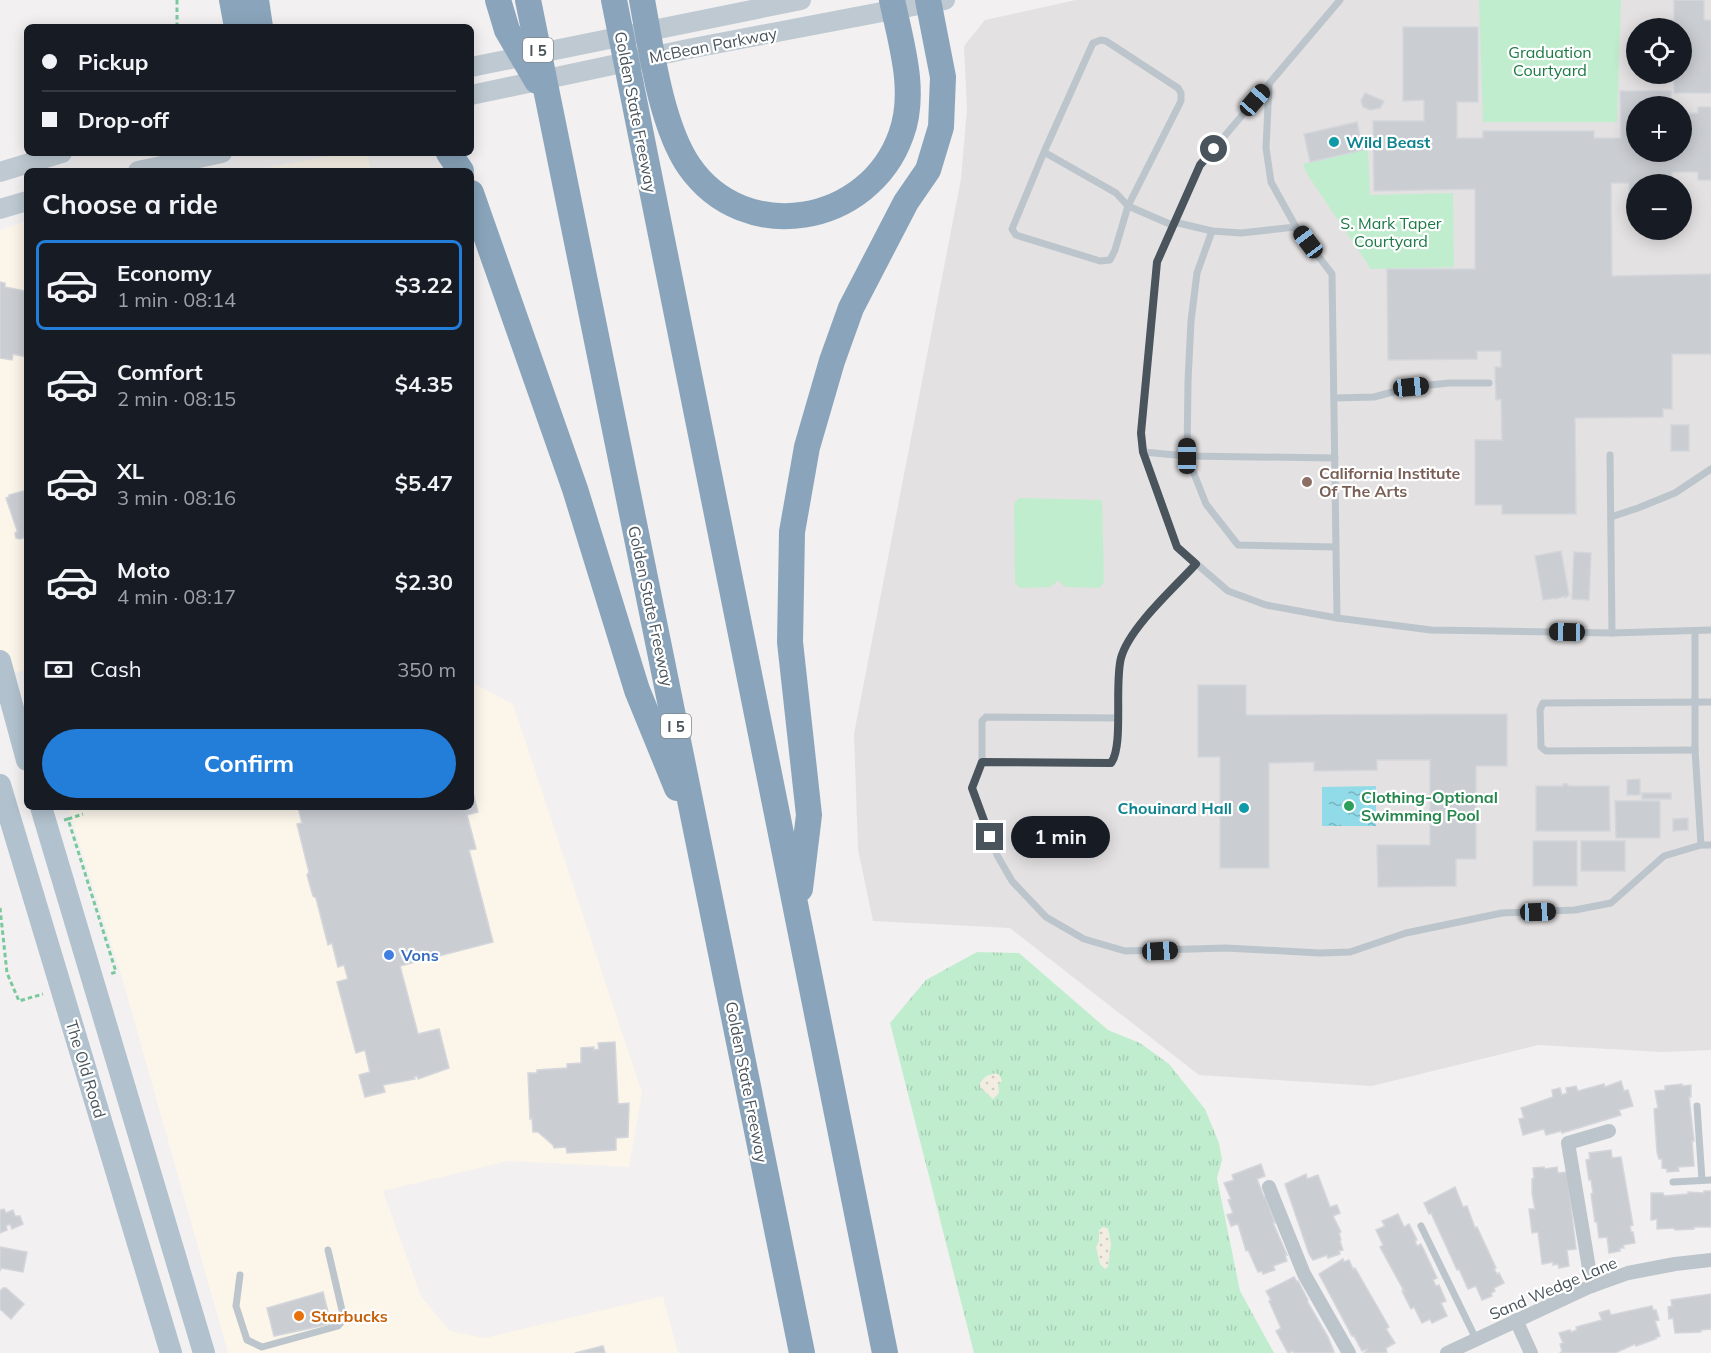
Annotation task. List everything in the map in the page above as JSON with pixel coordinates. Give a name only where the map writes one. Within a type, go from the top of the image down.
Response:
[{"type":"highway","points":[[232,0],[236,24]]},
{"type":"highway","points":[[256,0],[260,24]]},
{"type":"highway","points":[[498,0],[507,30],[548,100]]},
{"type":"highway","name":"Golden State Freeway","points":[[528,0],[802,1353]]},
{"type":"highway","name":"Golden State Freeway","points":[[614,0],[885,1353]]},
{"type":"highway","points":[[642,0],[658,82],[674,136],[689,165],[708,188],[732,204],[763,215],[793,217],[824,211],[851,198],[876,177],[893,155],[902,134],[907,112],[908,87],[893,5]]},
{"type":"highway","points":[[798,913],[809,815],[790,642],[792,532],[807,447],[832,362],[855,299],[901,212],[928,170],[941,127],[943,77],[934,1]]},
{"type":"highway","points":[[474,202],[575,489],[637,690],[699,843]]},
{"type":"main road","name":"McBean Parkway","points":[[475,66],[801,0]]},
{"type":"main road","name":"McBean Parkway","points":[[476,94],[893,5],[934,1]]},
{"type":"main road","points":[[0,172],[52,156]]},
{"type":"main road","points":[[152,168],[208,156]]},
{"type":"main road","points":[[0,209],[24,202]]},
{"type":"main road","points":[[0,661],[24,749]]},
{"type":"main road","name":"The Old Road","points":[[0,785],[171,1353]]},
{"type":"main road","name":"The Old Road","points":[[42,810],[204,1353]]},
{"type":"street","points":[[1592,1286],[1568,1143],[1609,1131]]},
{"type":"street","points":[[1269,1187],[1304,1274],[1348,1353]]},
{"type":"street","name":"Sand Wedge Lane","points":[[1447,1353],[1592,1286],[1628,1274],[1675,1264],[1711,1260]]},
{"type":"street","points":[[1516,1320],[1531,1353]]},
{"type":"lane","points":[[1340,0],[1200,165],[1157,262],[1141,433],[1143,452],[1177,547],[1228,591],[1266,605],[1337,618],[1431,630],[1612,633],[1711,630]]},
{"type":"lane","points":[[1101,40],[1107,41],[1179,88],[1181,93],[1181,101],[1128,206],[1110,260],[1100,261],[1016,236],[1012,229],[1093,43],[1101,40]]},
{"type":"lane","points":[[1269,84],[1266,148],[1271,182],[1296,227],[1332,274],[1337,618]]},
{"type":"lane","points":[[1044,152],[1116,193],[1128,206],[1173,224],[1212,231],[1241,233],[1296,227]]},
{"type":"lane","points":[[1212,231],[1197,273],[1191,321],[1187,456],[1206,504],[1238,545],[1335,548]]},
{"type":"lane","points":[[1334,398],[1374,397],[1393,391],[1449,383],[1489,383]]},
{"type":"lane","points":[[1143,452],[1187,456],[1335,458]]},
{"type":"lane","points":[[1610,455],[1612,633]]},
{"type":"lane","points":[[1611,517],[1675,493],[1711,469]]},
{"type":"lane","points":[[982,762],[1111,763],[1115,757],[1118,718],[1117,678],[1121,656],[1133,633],[1196,564]]},
{"type":"lane","points":[[1695,631],[1695,750],[1701,845]]},
{"type":"lane","points":[[1695,750],[1546,751],[1541,747],[1540,710],[1543,703],[1711,702]]},
{"type":"lane","points":[[1118,718],[986,717],[982,721],[982,762],[972,788],[997,855],[1012,881],[1046,917],[1084,939],[1125,951],[1226,948],[1320,953],[1350,952],[1406,933],[1502,913],[1575,910],[1611,903],[1664,856],[1701,845],[1711,845]]},
{"type":"lane","points":[[1697,1106],[1702,1180]]},
{"type":"lane","points":[[1673,1182],[1711,1179]]},
{"type":"lane","points":[[1420,1226],[1476,1339]]},
{"type":"lane","points":[[240,1275],[236,1306],[247,1340],[262,1347],[338,1326],[344,1319],[328,1250]]},
{"type":"path","points":[[177,0],[177,24]]},
{"type":"path","points":[[60,822],[83,814]]},
{"type":"path","points":[[68,819],[116,972]]},
{"type":"path","points":[[0,908],[7,973],[19,1001]]},
{"type":"shaded area","name":"California Institute Of The Arts","points":[[1076,0],[1711,0],[1711,1050],[1662,1052],[1538,1045],[1372,1086],[1199,1075],[1010,928],[873,921],[858,849],[854,734],[961,179],[967,109],[964,46],[985,20]]},
{"type":"shaded area","points":[[330,156],[368,156],[370,168],[264,168]]},
{"type":"shaded area","points":[[24,222],[24,671],[0,676],[0,230]]},
{"type":"shaded area","points":[[474,684],[513,704],[642,1093],[629,1167],[508,1161],[383,1191],[421,1296],[450,1331],[484,1338],[663,1296],[678,1353],[228,1353],[122,978],[69,810],[474,810]]},
{"type":"green space","name":"Graduation Courtyard","points":[[1479,0],[1621,0],[1617,122],[1483,122]]},
{"type":"green space","name":"S. Mark Taper Courtyard","points":[[1368,149],[1370,195],[1453,193],[1454,267],[1371,269],[1307,174],[1303,164]]},
{"type":"green space","points":[[1019,498],[1102,500],[1104,582],[1099,588],[1065,587],[1058,580],[1051,587],[1020,588],[1015,583],[1014,504]]},
{"type":"green space","points":[[977,952],[1019,953],[1108,1030],[1140,1043],[1169,1064],[1205,1109],[1219,1143],[1222,1160],[1217,1178],[1240,1291],[1274,1353],[974,1353],[890,1023],[926,980]]},
{"type":"sand","points":[[996,1073],[1002,1081],[998,1085],[999,1093],[993,1099],[980,1087],[980,1083],[986,1076]]},
{"type":"sand","points":[[1103,1227],[1108,1228],[1111,1244],[1108,1267],[1105,1269],[1100,1264],[1096,1247],[1099,1241],[1099,1230]]},
{"type":"water","name":"Clothing-Optional Swimming Pool","points":[[1376,786],[1376,826],[1322,826],[1322,787]]},
{"type":"building","points":[[1674,0],[1704,0],[1704,20],[1711,20],[1711,93],[1674,93],[1674,84],[1692,84],[1692,18],[1674,18]]},
{"type":"building","points":[[1403,27],[1478,27],[1478,102],[1457,102],[1457,138],[1483,138],[1483,131],[1594,131],[1594,138],[1621,138],[1620,91],[1671,91],[1671,96],[1626,96],[1626,162],[1692,162],[1692,113],[1698,113],[1698,107],[1711,107],[1711,180],[1698,180],[1698,172],[1672,172],[1672,174],[1626,174],[1626,183],[1611,183],[1612,276],[1711,274],[1711,354],[1672,354],[1672,409],[1663,409],[1663,417],[1575,418],[1576,514],[1502,514],[1502,505],[1475,505],[1475,440],[1502,440],[1501,399],[1496,400],[1495,367],[1501,367],[1501,351],[1477,351],[1477,359],[1388,360],[1387,269],[1475,269],[1475,189],[1374,191],[1373,121],[1424,121],[1424,100],[1403,101]]},
{"type":"building","points":[[1365,93],[1384,101],[1380,108],[1370,110],[1363,107],[1361,101]]},
{"type":"building","name":"Wild Beast","points":[[1357,122],[1363,150],[1310,162],[1304,134]]},
{"type":"building","points":[[0,282],[5,283],[5,287],[24,291],[24,356],[13,354],[12,360],[0,358]]},
{"type":"building","points":[[1671,425],[1689,425],[1689,451],[1671,451]]},
{"type":"building","points":[[24,491],[24,538],[16,538],[17,530],[6,498]]},
{"type":"building","points":[[1561,551],[1569,595],[1565,598],[1565,596],[1543,600],[1535,556]]},
{"type":"building","points":[[1574,552],[1591,553],[1589,600],[1572,599]]},
{"type":"building","name":"Chouinard Hall","points":[[1198,685],[1246,685],[1246,715],[1507,714],[1507,766],[1476,766],[1476,859],[1456,859],[1456,886],[1378,887],[1377,845],[1430,845],[1430,760],[1377,760],[1377,770],[1314,771],[1314,762],[1269,763],[1269,868],[1220,868],[1220,757],[1198,757]]},
{"type":"building","points":[[1640,779],[1640,795],[1627,795],[1627,780]]},
{"type":"building","points":[[1563,784],[1609,786],[1610,831],[1536,831],[1536,786],[1563,786]]},
{"type":"building","points":[[1642,793],[1671,793],[1671,799],[1642,799]]},
{"type":"building","name":"Vons","points":[[474,797],[478,812],[467,815],[476,849],[469,850],[493,942],[400,966],[418,1034],[439,1029],[449,1068],[418,1079],[417,1076],[414,1077],[415,1079],[383,1085],[385,1092],[365,1097],[359,1075],[370,1072],[365,1050],[356,1053],[337,982],[348,979],[344,965],[338,967],[332,943],[328,945],[316,898],[313,896],[297,824],[302,823],[299,810],[474,810]]},
{"type":"building","points":[[1615,801],[1660,801],[1660,838],[1616,838]]},
{"type":"building","points":[[1688,818],[1688,830],[1673,831],[1673,819]]},
{"type":"building","points":[[1533,841],[1577,841],[1577,886],[1533,886]]},
{"type":"building","points":[[1581,841],[1625,841],[1625,871],[1581,871]]},
{"type":"building","points":[[615,1042],[618,1104],[629,1103],[628,1137],[616,1138],[616,1150],[567,1153],[566,1147],[554,1148],[538,1132],[533,1132],[532,1118],[530,1119],[528,1073],[537,1073],[537,1070],[567,1068],[567,1064],[581,1063],[581,1048],[594,1047],[594,1050],[599,1049],[598,1043]]},
{"type":"building","points":[[1621,1081],[1624,1091],[1628,1090],[1633,1106],[1619,1110],[1621,1115],[1562,1133],[1561,1131],[1546,1135],[1544,1129],[1523,1135],[1519,1119],[1524,1118],[1521,1108],[1553,1097],[1552,1090],[1560,1088],[1562,1095],[1567,1093],[1566,1088],[1576,1086],[1578,1091],[1604,1084],[1605,1087]]},
{"type":"building","points":[[1682,1084],[1682,1086],[1691,1085],[1691,1097],[1689,1097],[1694,1141],[1692,1141],[1694,1166],[1678,1167],[1679,1171],[1667,1172],[1667,1169],[1662,1168],[1662,1159],[1659,1159],[1657,1152],[1654,1109],[1658,1108],[1655,1091],[1665,1090],[1665,1086]]},
{"type":"building","points":[[1611,1150],[1612,1158],[1621,1157],[1633,1225],[1630,1226],[1635,1243],[1623,1245],[1624,1248],[1620,1248],[1620,1251],[1609,1253],[1607,1237],[1599,1238],[1597,1222],[1595,1222],[1591,1194],[1593,1193],[1586,1160],[1590,1159],[1589,1153]]},
{"type":"building","points":[[1261,1164],[1265,1176],[1257,1179],[1287,1255],[1285,1255],[1287,1261],[1273,1266],[1275,1270],[1263,1274],[1262,1271],[1258,1272],[1248,1250],[1246,1251],[1238,1224],[1231,1226],[1227,1215],[1233,1213],[1228,1200],[1231,1199],[1224,1183],[1234,1180],[1232,1175]]},
{"type":"building","points":[[1544,1167],[1545,1169],[1557,1167],[1558,1173],[1567,1172],[1576,1249],[1567,1250],[1569,1266],[1559,1268],[1558,1264],[1553,1265],[1553,1262],[1542,1264],[1538,1232],[1532,1233],[1529,1209],[1535,1209],[1532,1193],[1533,1168]]},
{"type":"building","points":[[1306,1174],[1307,1179],[1318,1175],[1330,1207],[1337,1205],[1340,1213],[1333,1216],[1341,1232],[1339,1233],[1343,1250],[1339,1251],[1340,1254],[1328,1258],[1327,1255],[1313,1260],[1309,1254],[1285,1184]]},
{"type":"building","points":[[1455,1187],[1463,1207],[1467,1206],[1475,1228],[1477,1227],[1496,1268],[1494,1269],[1504,1283],[1494,1288],[1492,1296],[1482,1300],[1476,1286],[1468,1289],[1424,1203]]},
{"type":"building","points":[[1704,1191],[1711,1191],[1711,1227],[1657,1229],[1657,1219],[1651,1220],[1651,1193],[1663,1193],[1664,1196],[1688,1194],[1688,1192],[1704,1193]]},
{"type":"building","points":[[4,1209],[6,1213],[13,1210],[15,1216],[20,1216],[23,1224],[12,1229],[10,1224],[6,1226],[7,1230],[0,1233],[0,1210]]},
{"type":"building","points":[[1398,1214],[1404,1227],[1409,1224],[1417,1240],[1415,1241],[1417,1246],[1421,1244],[1437,1278],[1433,1280],[1436,1286],[1439,1285],[1446,1301],[1441,1303],[1447,1316],[1432,1323],[1430,1319],[1422,1323],[1414,1307],[1411,1309],[1380,1247],[1383,1245],[1376,1230],[1385,1226],[1382,1221]]},
{"type":"building","points":[[0,1247],[27,1252],[23,1272],[1,1268],[0,1271]]},
{"type":"building","points":[[1343,1259],[1344,1262],[1349,1260],[1353,1269],[1355,1268],[1389,1327],[1386,1329],[1395,1343],[1386,1348],[1387,1353],[1364,1353],[1367,1349],[1362,1351],[1319,1274]]},
{"type":"building","points":[[1294,1277],[1334,1352],[1294,1353],[1293,1351],[1288,1353],[1276,1331],[1281,1328],[1266,1291]]},
{"type":"building","points":[[6,1288],[24,1304],[11,1319],[0,1309],[0,1291]]},
{"type":"building","name":"Starbucks","points":[[323,1292],[331,1324],[274,1336],[267,1308]]},
{"type":"building","points":[[1711,1294],[1711,1329],[1701,1330],[1701,1332],[1675,1333],[1673,1318],[1669,1319],[1668,1307],[1672,1306],[1671,1300]]},
{"type":"building","points":[[1652,1306],[1659,1320],[1655,1321],[1660,1336],[1656,1339],[1636,1346],[1635,1344],[1615,1353],[1560,1353],[1562,1351],[1560,1344],[1563,1343],[1559,1333],[1570,1330],[1571,1332],[1577,1330],[1576,1327],[1602,1320],[1599,1313],[1609,1310],[1611,1315]]},
{"type":"building","points":[[603,1346],[605,1353],[575,1353]]},
{"type":"place","name":"Wild Beast","points":[[1334,142]]},
{"type":"place","name":"California Institute Of The Arts","points":[[1307,482]]},
{"type":"place","name":"Clothing-Optional Swimming Pool","points":[[1349,806]]},
{"type":"place","name":"Chouinard Hall","points":[[1244,808]]},
{"type":"place","name":"Vons","points":[[389,955]]},
{"type":"place","name":"Starbucks","points":[[299,1316]]},
{"type":"route","points":[[990,837],[972,788],[982,762],[1111,763],[1115,757],[1118,718],[1117,678],[1121,656],[1133,633],[1196,564],[1177,547],[1143,452],[1141,433],[1157,262],[1200,165],[1214,149]]}]
